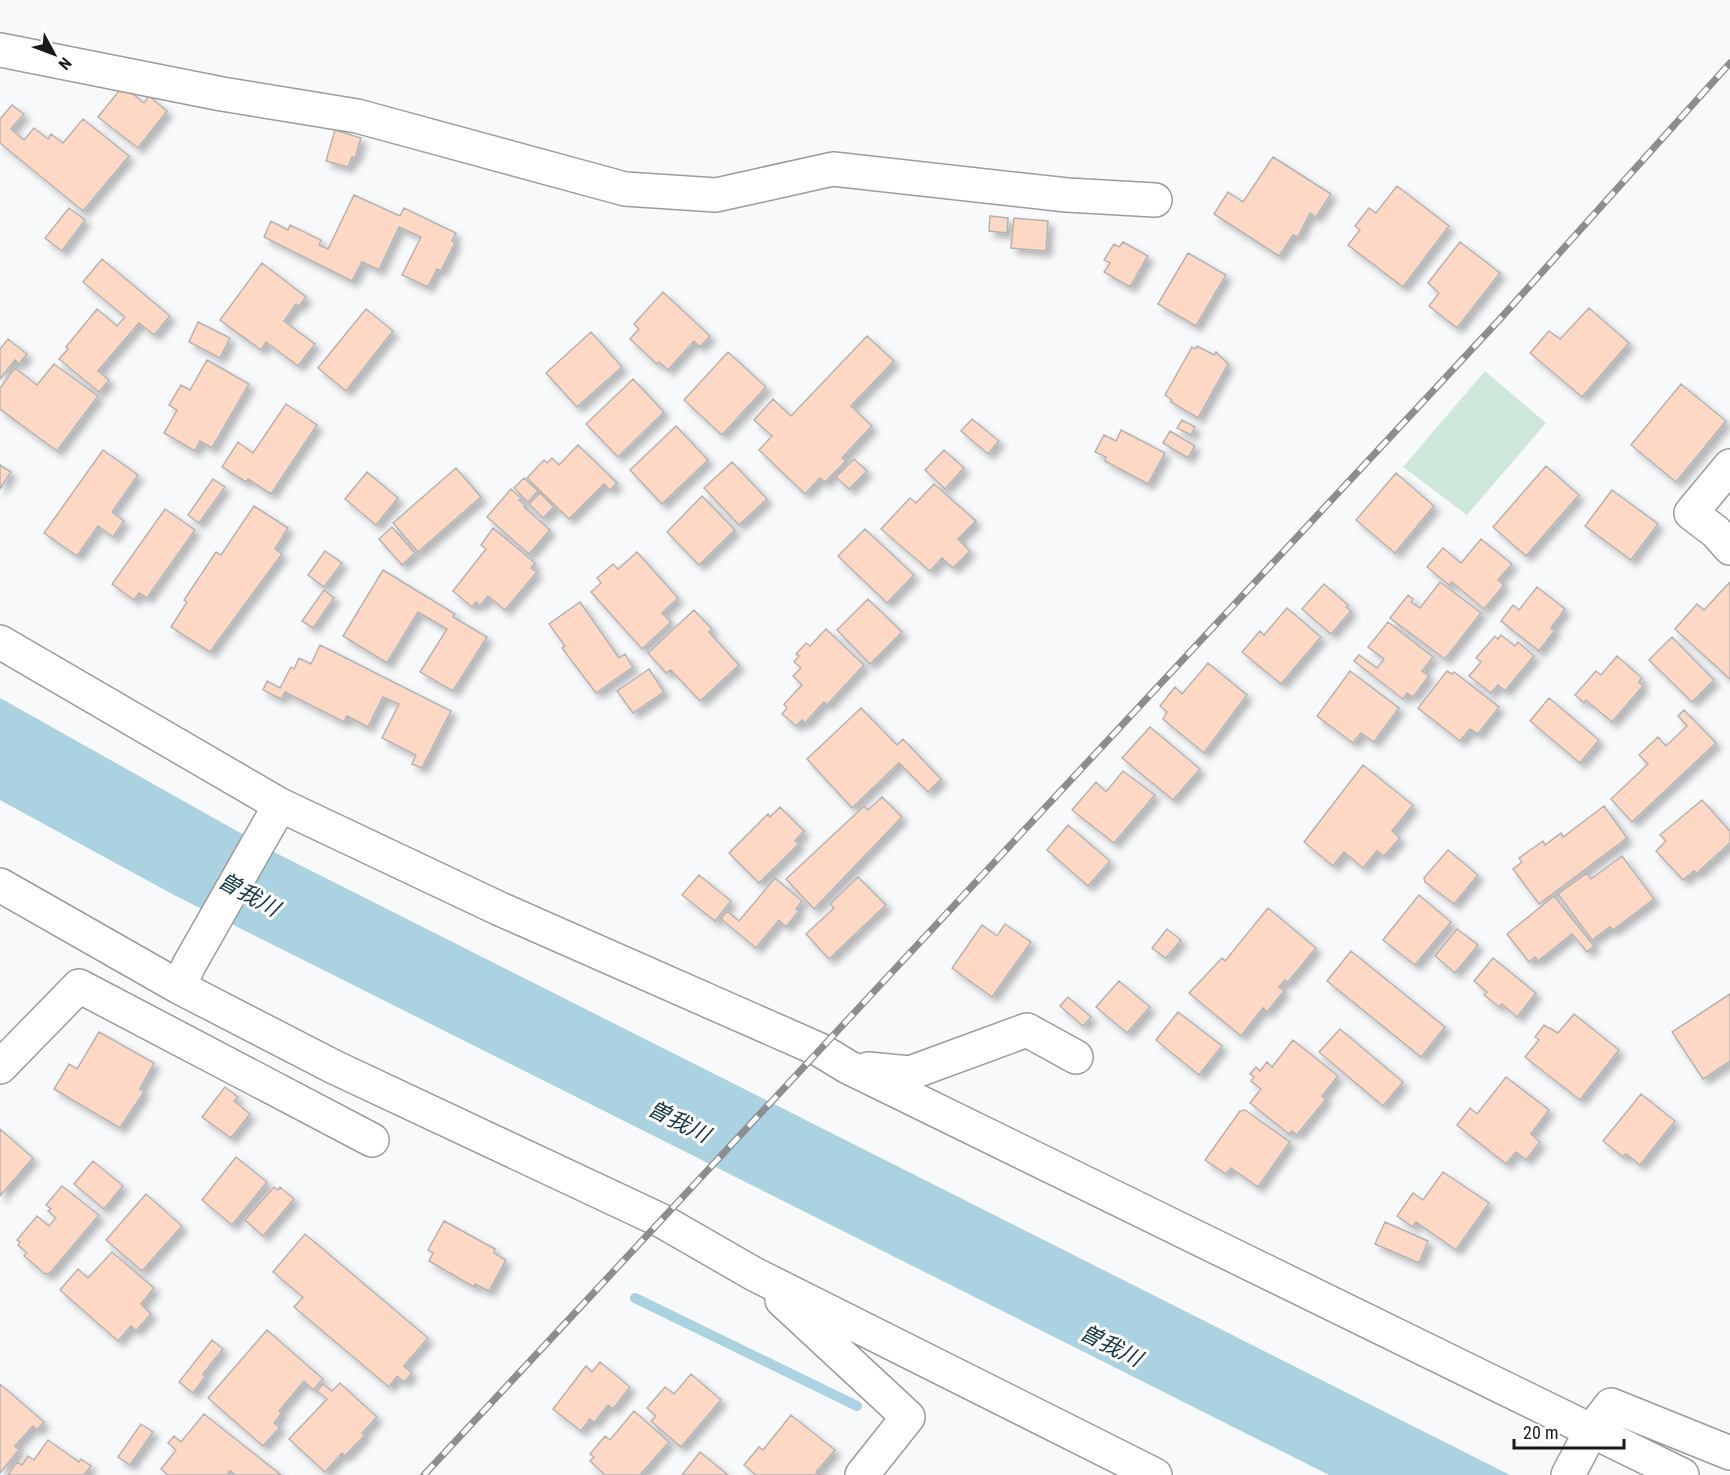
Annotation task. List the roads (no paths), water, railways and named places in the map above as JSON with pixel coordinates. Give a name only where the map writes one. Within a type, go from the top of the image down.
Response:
[{"type":"street","points":[[0,50],[222,94],[357,116],[625,189],[716,195],[833,169],[1068,195],[1155,200]]},
{"type":"street","points":[[1730,466],[1690,513],[1716,532],[1730,548]]},
{"type":"street","points":[[0,642],[279,805],[500,909],[820,1050],[848,1067],[1580,1452],[1682,1475]]},
{"type":"street","points":[[184,976],[279,805]]},
{"type":"street","points":[[0,885],[184,976],[334,1067],[662,1221],[754,1274],[1155,1475]]},
{"type":"street","points":[[0,1066],[80,986],[372,1140]]},
{"type":"street","points":[[848,1067],[910,1073],[1027,1030],[1076,1057]]},
{"type":"street","points":[[754,1274],[908,1417],[862,1475]]},
{"type":"street","points":[[1580,1452],[1611,1405],[1730,1453]]},
{"type":"water","name":"曽我川","points":[[0,698],[276,853],[1510,1475],[1329,1475],[174,895],[0,800]]},
{"type":"waterway","points":[[635,1298],[857,1406]]},
{"type":"railway","points":[[424,1475],[1500,319],[1730,63]]}]
